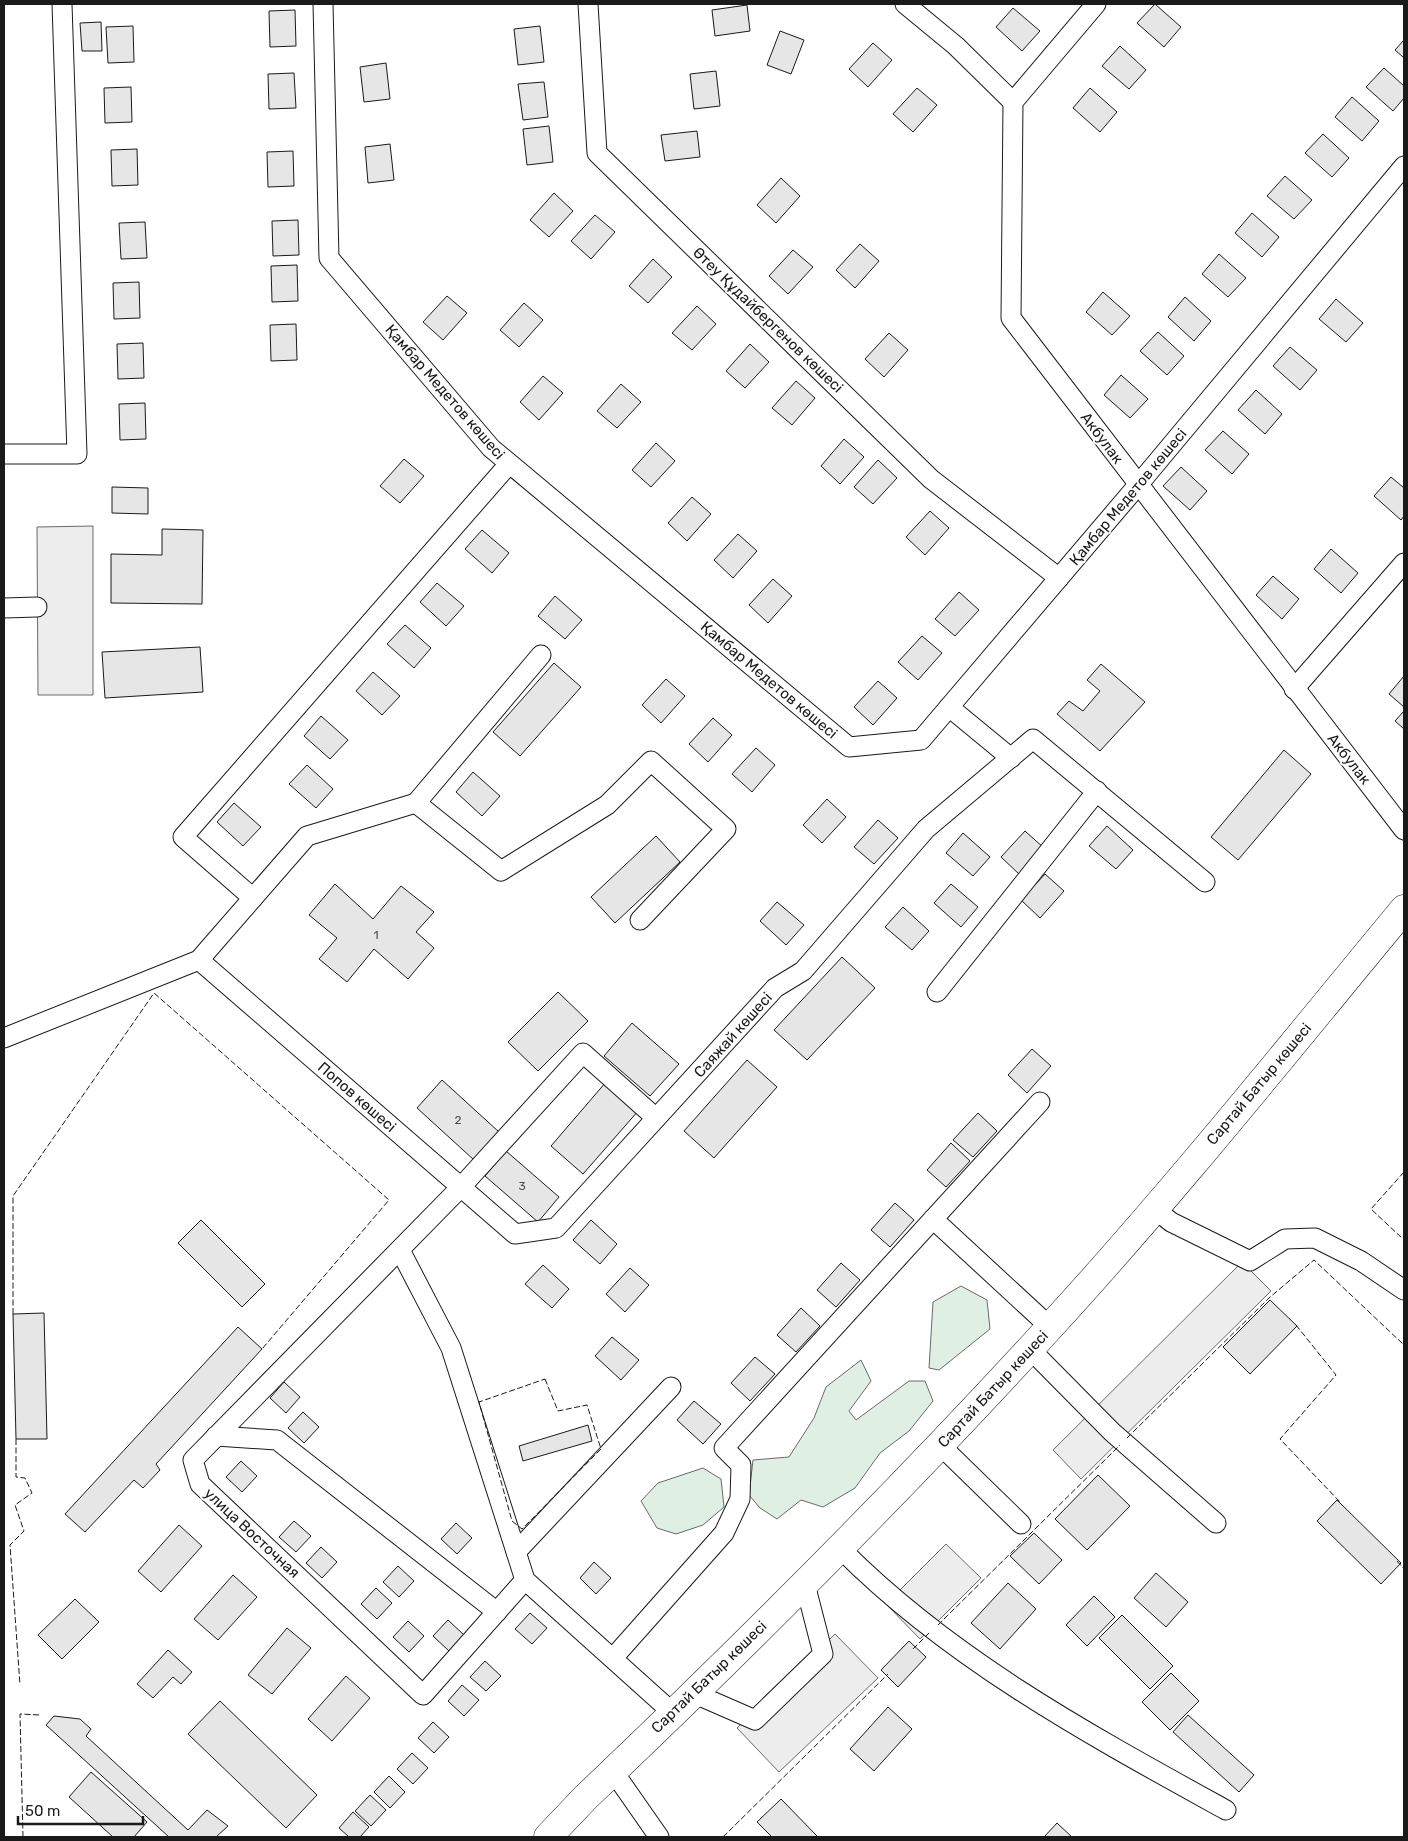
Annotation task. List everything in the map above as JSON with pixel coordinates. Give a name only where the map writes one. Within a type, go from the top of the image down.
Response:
[{"type":"highway","name":"Сартай Батыр көшесі","points":[[548,1837],[613,1771],[841,1549],[1030,1349],[1155,1209],[1404,909]]},
{"type":"street","points":[[4,454],[77,454],[62,4]]},
{"type":"street","name":"Қамбар Медетов көшесі","points":[[323,4],[329,258],[491,448],[849,747],[921,740],[1138,485],[1404,166]]},
{"type":"street","name":"Өтеу Құдайбергенов көшесі","points":[[588,4],[597,154],[931,479],[1059,578]]},
{"type":"street","points":[[905,4],[956,46],[1012,102],[1096,4]]},
{"type":"street","name":"Акбулак","points":[[1012,102],[1011,318],[1404,830]]},
{"type":"street","points":[[252,898],[183,837],[509,464]]},
{"type":"street","points":[[1294,689],[1404,563]]},
{"type":"street","points":[[4,608],[37,608]]},
{"type":"street","points":[[4,1038],[198,960],[307,836],[416,803],[541,655]]},
{"type":"street","points":[[949,707],[1011,758]]},
{"type":"street","name":"Саяжай көшесі","points":[[515,1234],[556,1228],[775,988],[803,971],[926,829],[1033,739],[1097,792]]},
{"type":"street","points":[[416,803],[501,871],[607,805],[651,760],[726,829],[640,920]]},
{"type":"street","points":[[937,992],[1097,792],[1205,882]]},
{"type":"street","name":"Попов көшесі","points":[[198,960],[515,1234]]},
{"type":"street","name":"улица Восточная","points":[[525,1580],[423,1695],[200,1484],[193,1460],[461,1187],[583,1053],[656,1118]]},
{"type":"street","points":[[613,1658],[724,1533],[740,1499],[741,1466],[724,1448],[1040,1102]]},
{"type":"street","points":[[1155,1209],[1171,1222],[1250,1261],[1285,1239],[1315,1238],[1362,1261],[1404,1290]]},
{"type":"street","points":[[933,1219],[1050,1327]]},
{"type":"street","points":[[400,1250],[451,1348],[525,1580],[673,1713]]},
{"type":"street","points":[[1030,1349],[1112,1432],[1216,1523]]},
{"type":"street","points":[[516,1552],[671,1387]]},
{"type":"street","points":[[216,1436],[277,1440],[497,1612]]},
{"type":"street","points":[[940,1445],[1021,1524]]},
{"type":"street","points":[[841,1549],[886,1594],[978,1664],[1095,1738],[1226,1810]]},
{"type":"street","points":[[693,1693],[754,1720],[823,1654],[804,1584]]},
{"type":"street","points":[[613,1771],[655,1836]]},
{"type":"green space","points":[[961,1286],[987,1300],[990,1329],[939,1370],[929,1368],[933,1302]]},
{"type":"green space","points":[[861,1360],[871,1381],[849,1411],[856,1420],[909,1381],[925,1381],[933,1401],[909,1431],[880,1453],[855,1488],[823,1507],[801,1500],[777,1519],[760,1508],[749,1495],[753,1460],[789,1457],[814,1418],[826,1387]]},
{"type":"green space","points":[[703,1468],[721,1479],[724,1507],[703,1525],[676,1534],[657,1528],[641,1501],[658,1483]]},
{"type":"shaded area","points":[[93,526],[93,695],[38,695],[37,527]]},
{"type":"shaded area","points":[[1242,1262],[1271,1291],[1081,1479],[1053,1450]]},
{"type":"shaded area","points":[[946,1544],[981,1578],[920,1639],[886,1604]]},
{"type":"shaded area","points":[[835,1634],[878,1678],[779,1772],[737,1728]]},
{"type":"building","points":[[1155,4],[1181,27],[1164,47],[1137,23]]},
{"type":"building","points":[[747,5],[750,31],[715,36],[712,10]]},
{"type":"building","points":[[1013,8],[1040,31],[1022,51],[996,27]]},
{"type":"building","points":[[295,10],[296,46],[270,47],[269,11]]},
{"type":"building","points":[[101,22],[102,51],[82,51],[80,23]]},
{"type":"building","points":[[133,26],[134,62],[108,63],[106,27]]},
{"type":"building","points":[[540,26],[544,62],[518,65],[514,29]]},
{"type":"building","points":[[780,31],[804,40],[791,74],[767,65]]},
{"type":"building","points":[[1404,40],[1404,58],[1395,50]]},
{"type":"building","points":[[873,43],[892,60],[868,87],[849,69]]},
{"type":"building","points":[[1120,46],[1146,70],[1129,89],[1102,66]]},
{"type":"building","points":[[386,63],[390,99],[364,102],[360,67]]},
{"type":"building","points":[[1384,68],[1404,86],[1404,98],[1393,111],[1366,87]]},
{"type":"building","points":[[716,71],[720,106],[694,109],[690,74]]},
{"type":"building","points":[[294,73],[296,108],[269,109],[268,74]]},
{"type":"building","points":[[544,82],[548,117],[523,120],[518,84]]},
{"type":"building","points":[[131,87],[132,122],[105,123],[104,88]]},
{"type":"building","points":[[917,88],[937,105],[913,132],[893,114]]},
{"type":"building","points":[[1090,88],[1117,112],[1100,132],[1073,108]]},
{"type":"building","points":[[1352,97],[1379,121],[1362,141],[1335,117]]},
{"type":"building","points":[[549,126],[553,162],[527,165],[523,129]]},
{"type":"building","points":[[697,131],[700,157],[665,161],[661,135]]},
{"type":"building","points":[[1323,134],[1349,158],[1332,177],[1305,153]]},
{"type":"building","points":[[390,144],[394,180],[368,183],[365,147]]},
{"type":"building","points":[[137,149],[138,185],[112,186],[111,150]]},
{"type":"building","points":[[293,151],[294,186],[268,187],[267,152]]},
{"type":"building","points":[[1285,176],[1312,200],[1294,219],[1267,196]]},
{"type":"building","points":[[781,178],[800,196],[776,223],[757,205]]},
{"type":"building","points":[[554,193],[573,211],[549,237],[530,220]]},
{"type":"building","points":[[1252,213],[1279,237],[1262,257],[1235,233]]},
{"type":"building","points":[[595,215],[615,232],[591,259],[571,241]]},
{"type":"building","points":[[298,220],[299,255],[273,256],[272,221]]},
{"type":"building","points":[[145,222],[147,258],[121,259],[119,223]]},
{"type":"building","points":[[860,244],[879,261],[855,288],[836,270]]},
{"type":"building","points":[[793,250],[813,267],[788,294],[769,276]]},
{"type":"building","points":[[1219,254],[1246,278],[1228,297],[1202,274]]},
{"type":"building","points":[[653,259],[672,277],[648,303],[629,286]]},
{"type":"building","points":[[297,265],[298,301],[272,302],[271,266]]},
{"type":"building","points":[[139,282],[140,318],[114,319],[113,283]]},
{"type":"building","points":[[1103,292],[1130,316],[1112,335],[1086,312]]},
{"type":"building","points":[[447,296],[467,313],[443,340],[423,322]]},
{"type":"building","points":[[1185,297],[1211,321],[1194,341],[1168,317]]},
{"type":"building","points":[[1336,299],[1363,323],[1346,342],[1319,319]]},
{"type":"building","points":[[524,303],[543,320],[519,347],[500,330]]},
{"type":"building","points":[[697,306],[716,324],[692,350],[672,333]]},
{"type":"building","points":[[296,324],[297,360],[271,361],[270,325]]},
{"type":"building","points":[[1158,332],[1184,356],[1167,375],[1140,351]]},
{"type":"building","points":[[889,333],[908,350],[884,377],[865,359]]},
{"type":"building","points":[[143,343],[144,378],[118,379],[117,344]]},
{"type":"building","points":[[750,344],[769,362],[745,388],[726,371]]},
{"type":"building","points":[[1290,347],[1317,370],[1300,390],[1273,366]]},
{"type":"building","points":[[1121,375],[1148,399],[1130,418],[1104,395]]},
{"type":"building","points":[[543,376],[563,393],[539,420],[520,402]]},
{"type":"building","points":[[796,381],[815,398],[792,425],[772,408]]},
{"type":"building","points":[[621,384],[641,402],[617,428],[597,411]]},
{"type":"building","points":[[1256,390],[1282,414],[1265,434],[1238,410]]},
{"type":"building","points":[[145,403],[146,439],[120,440],[119,404]]},
{"type":"building","points":[[1223,431],[1249,454],[1232,474],[1205,450]]},
{"type":"building","points":[[844,439],[864,457],[840,484],[821,466]]},
{"type":"building","points":[[656,443],[675,461],[651,487],[632,470]]},
{"type":"building","points":[[404,459],[424,476],[400,503],[380,486]]},
{"type":"building","points":[[878,460],[897,478],[873,504],[854,487]]},
{"type":"building","points":[[1181,467],[1207,491],[1190,510],[1163,486]]},
{"type":"building","points":[[1391,477],[1404,488],[1404,516],[1401,520],[1374,496]]},
{"type":"building","points":[[112,487],[148,488],[148,514],[112,513]]},
{"type":"building","points":[[692,497],[711,514],[687,541],[668,523]]},
{"type":"building","points":[[930,511],[949,528],[925,555],[906,537]]},
{"type":"building","points":[[162,529],[203,530],[202,604],[111,603],[111,554],[162,555]]},
{"type":"building","points":[[482,530],[509,553],[492,573],[465,549]]},
{"type":"building","points":[[738,534],[757,551],[733,578],[714,560]]},
{"type":"building","points":[[1331,549],[1358,573],[1341,593],[1314,569]]},
{"type":"building","points":[[1273,576],[1299,599],[1282,619],[1256,595]]},
{"type":"building","points":[[773,579],[792,596],[768,623],[749,605]]},
{"type":"building","points":[[437,583],[464,606],[446,626],[420,602]]},
{"type":"building","points":[[959,592],[979,610],[955,636],[935,619]]},
{"type":"building","points":[[555,596],[582,620],[565,639],[538,616]]},
{"type":"building","points":[[405,625],[431,648],[414,668],[387,644]]},
{"type":"building","points":[[922,636],[942,653],[918,680],[898,662]]},
{"type":"building","points":[[200,647],[203,692],[105,698],[102,652]]},
{"type":"building","points":[[554,663],[581,687],[520,756],[493,732]]},
{"type":"building","points":[[1101,664],[1145,702],[1100,751],[1057,714],[1069,701],[1083,711],[1100,691],[1087,680]]},
{"type":"building","points":[[373,672],[400,696],[382,715],[356,691]]},
{"type":"building","points":[[1404,676],[1404,707],[1389,694]]},
{"type":"building","points":[[666,679],[685,696],[661,723],[642,705]]},
{"type":"building","points":[[878,681],[897,698],[873,725],[854,707]]},
{"type":"building","points":[[1404,711],[1404,729],[1395,721]]},
{"type":"building","points":[[321,716],[348,740],[330,759],[304,736]]},
{"type":"building","points":[[713,718],[732,735],[708,762],[689,744]]},
{"type":"building","points":[[756,748],[775,765],[752,792],[732,774]]},
{"type":"building","points":[[1284,750],[1311,774],[1238,860],[1211,837]]},
{"type":"building","points":[[307,765],[333,789],[316,808],[289,784]]},
{"type":"building","points":[[473,772],[500,796],[482,816],[456,792]]},
{"type":"building","points":[[827,799],[846,817],[822,843],[803,825]]},
{"type":"building","points":[[234,803],[261,827],[243,846],[217,822]]},
{"type":"building","points":[[878,820],[898,838],[874,864],[854,847]]},
{"type":"building","points":[[1107,826],[1133,850],[1116,869],[1089,846]]},
{"type":"building","points":[[1025,831],[1044,848],[1020,875],[1001,857]]},
{"type":"building","points":[[963,833],[990,857],[973,876],[946,853]]},
{"type":"building","points":[[656,836],[680,862],[615,923],[591,897]]},
{"type":"building","points":[[1045,874],[1064,891],[1040,918],[1021,900]]},
{"type":"building","points":[[335,884],[373,919],[401,886],[434,912],[416,932],[434,948],[408,979],[374,949],[347,982],[319,959],[337,938],[309,915]]},
{"type":"building","points":[[951,884],[978,907],[961,927],[934,903]]},
{"type":"building","points":[[777,902],[804,925],[786,945],[760,921]]},
{"type":"building","points":[[903,907],[929,931],[912,950],[885,927]]},
{"type":"building","points":[[842,957],[875,988],[807,1060],[774,1030]]},
{"type":"building","points":[[558,992],[588,1021],[538,1071],[508,1042]]},
{"type":"building","points":[[632,1023],[679,1064],[650,1096],[604,1056]]},
{"type":"building","points":[[1032,1049],[1051,1066],[1027,1093],[1008,1075]]},
{"type":"building","points":[[747,1060],[777,1087],[714,1158],[684,1131]]},
{"type":"building","points":[[442,1080],[499,1132],[474,1160],[417,1108]]},
{"type":"building","points":[[606,1082],[639,1110],[583,1174],[551,1146]]},
{"type":"building","points":[[978,1113],[997,1131],[973,1157],[953,1140]]},
{"type":"building","points":[[951,1143],[970,1161],[946,1187],[927,1170]]},
{"type":"building","points":[[506,1151],[559,1197],[538,1222],[485,1176]]},
{"type":"building","points":[[895,1203],[914,1220],[890,1247],[871,1230]]},
{"type":"building","points":[[201,1220],[265,1284],[242,1307],[178,1243]]},
{"type":"building","points":[[591,1220],[617,1244],[600,1264],[573,1240]]},
{"type":"building","points":[[841,1263],[860,1280],[836,1307],[817,1290]]},
{"type":"building","points":[[543,1265],[569,1289],[552,1308],[525,1284]]},
{"type":"building","points":[[630,1268],[649,1285],[625,1312],[606,1294]]},
{"type":"building","points":[[1270,1300],[1297,1326],[1250,1374],[1223,1347]]},
{"type":"building","points":[[801,1308],[820,1326],[796,1352],[777,1335]]},
{"type":"building","points":[[44,1313],[47,1439],[16,1439],[13,1314]]},
{"type":"building","points":[[238,1327],[262,1349],[156,1464],[160,1470],[143,1488],[134,1480],[85,1532],[65,1514]]},
{"type":"building","points":[[612,1337],[639,1360],[621,1380],[595,1356]]},
{"type":"building","points":[[755,1357],[775,1374],[750,1401],[731,1383]]},
{"type":"building","points":[[284,1382],[300,1397],[286,1413],[270,1398]]},
{"type":"building","points":[[694,1401],[721,1424],[703,1444],[677,1420]]},
{"type":"building","points":[[303,1412],[319,1427],[304,1443],[288,1428]]},
{"type":"building","points":[[588,1425],[592,1441],[523,1461],[519,1446]]},
{"type":"building","points":[[241,1461],[257,1476],[242,1492],[226,1477]]},
{"type":"building","points":[[1098,1475],[1130,1506],[1087,1550],[1055,1519]]},
{"type":"building","points":[[1337,1500],[1401,1563],[1381,1584],[1317,1521]]},
{"type":"building","points":[[294,1521],[311,1536],[296,1552],[279,1537]]},
{"type":"building","points":[[456,1523],[472,1538],[457,1554],[441,1539]]},
{"type":"building","points":[[179,1525],[202,1546],[161,1592],[138,1571]]},
{"type":"building","points":[[1034,1533],[1062,1560],[1039,1584],[1010,1556]]},
{"type":"building","points":[[321,1547],[337,1562],[322,1578],[306,1563]]},
{"type":"building","points":[[594,1562],[611,1578],[596,1594],[580,1578]]},
{"type":"building","points":[[398,1566],[414,1581],[399,1597],[383,1582]]},
{"type":"building","points":[[1156,1573],[1188,1602],[1166,1627],[1134,1598]]},
{"type":"building","points":[[233,1575],[257,1597],[218,1640],[194,1619]]},
{"type":"building","points":[[1008,1583],[1036,1609],[1000,1649],[971,1623]]},
{"type":"building","points":[[376,1588],[392,1603],[377,1619],[361,1604]]},
{"type":"building","points":[[1094,1596],[1115,1617],[1087,1646],[1066,1625]]},
{"type":"building","points":[[75,1599],[99,1622],[62,1659],[38,1635]]},
{"type":"building","points":[[530,1613],[547,1628],[532,1644],[515,1629]]},
{"type":"building","points":[[1122,1615],[1173,1666],[1150,1689],[1099,1638]]},
{"type":"building","points":[[448,1620],[464,1635],[449,1651],[433,1636]]},
{"type":"building","points":[[408,1621],[424,1636],[409,1652],[393,1637]]},
{"type":"building","points":[[287,1628],[311,1648],[272,1694],[248,1675]]},
{"type":"building","points":[[909,1641],[926,1657],[898,1687],[881,1670]]},
{"type":"building","points":[[168,1650],[192,1672],[181,1684],[173,1677],[153,1698],[137,1684]]},
{"type":"building","points":[[485,1661],[501,1676],[486,1691],[470,1677]]},
{"type":"building","points":[[1171,1673],[1199,1701],[1170,1730],[1142,1702]]},
{"type":"building","points":[[346,1676],[370,1698],[332,1741],[308,1719]]},
{"type":"building","points":[[462,1685],[479,1700],[464,1716],[448,1701]]},
{"type":"building","points":[[220,1701],[317,1795],[286,1828],[188,1734]]},
{"type":"building","points":[[888,1707],[912,1729],[874,1771],[850,1749]]},
{"type":"building","points":[[1188,1715],[1254,1775],[1239,1792],[1173,1732]]},
{"type":"building","points":[[54,1716],[80,1719],[91,1729],[86,1736],[188,1830],[207,1810],[228,1826],[216,1837],[169,1837],[46,1725]]},
{"type":"building","points":[[433,1722],[449,1737],[434,1753],[418,1738]]},
{"type":"building","points":[[412,1753],[428,1768],[413,1784],[397,1769]]},
{"type":"building","points":[[91,1772],[147,1822],[134,1837],[113,1837],[69,1797]]},
{"type":"building","points":[[389,1776],[405,1792],[390,1808],[374,1792]]},
{"type":"building","points":[[370,1795],[386,1810],[371,1826],[355,1811]]},
{"type":"building","points":[[781,1799],[818,1837],[772,1837],[757,1822]]},
{"type":"building","points":[[353,1812],[369,1827],[360,1837],[349,1837],[339,1828]]},
{"type":"building","points":[[1057,1823],[1072,1837],[1044,1837]]},
{"type":"fence","points":[[13,1314],[13,1196],[154,993],[389,1200],[262,1349]]},
{"type":"fence","points":[[1404,1172],[1371,1209],[1404,1240]]},
{"type":"fence","points":[[1127,1438],[1269,1298],[1314,1260],[1404,1345]]},
{"type":"fence","points":[[1296,1325],[1336,1375],[1280,1439],[1340,1502]]},
{"type":"fence","points":[[545,1379],[558,1411],[587,1405],[601,1449],[522,1529],[512,1521],[479,1402],[545,1379]]},
{"type":"fence","points":[[16,1439],[16,1477],[25,1478],[32,1493],[15,1505],[24,1531],[10,1545],[20,1685]]},
{"type":"fence","points":[[938,1625],[1120,1445]]},
{"type":"fence","points":[[1397,1561],[1404,1569]]},
{"type":"fence","points":[[913,1649],[929,1633]]},
{"type":"fence","points":[[723,1837],[888,1674]]},
{"type":"fence","points":[[23,1837],[20,1714],[40,1715]]}]
